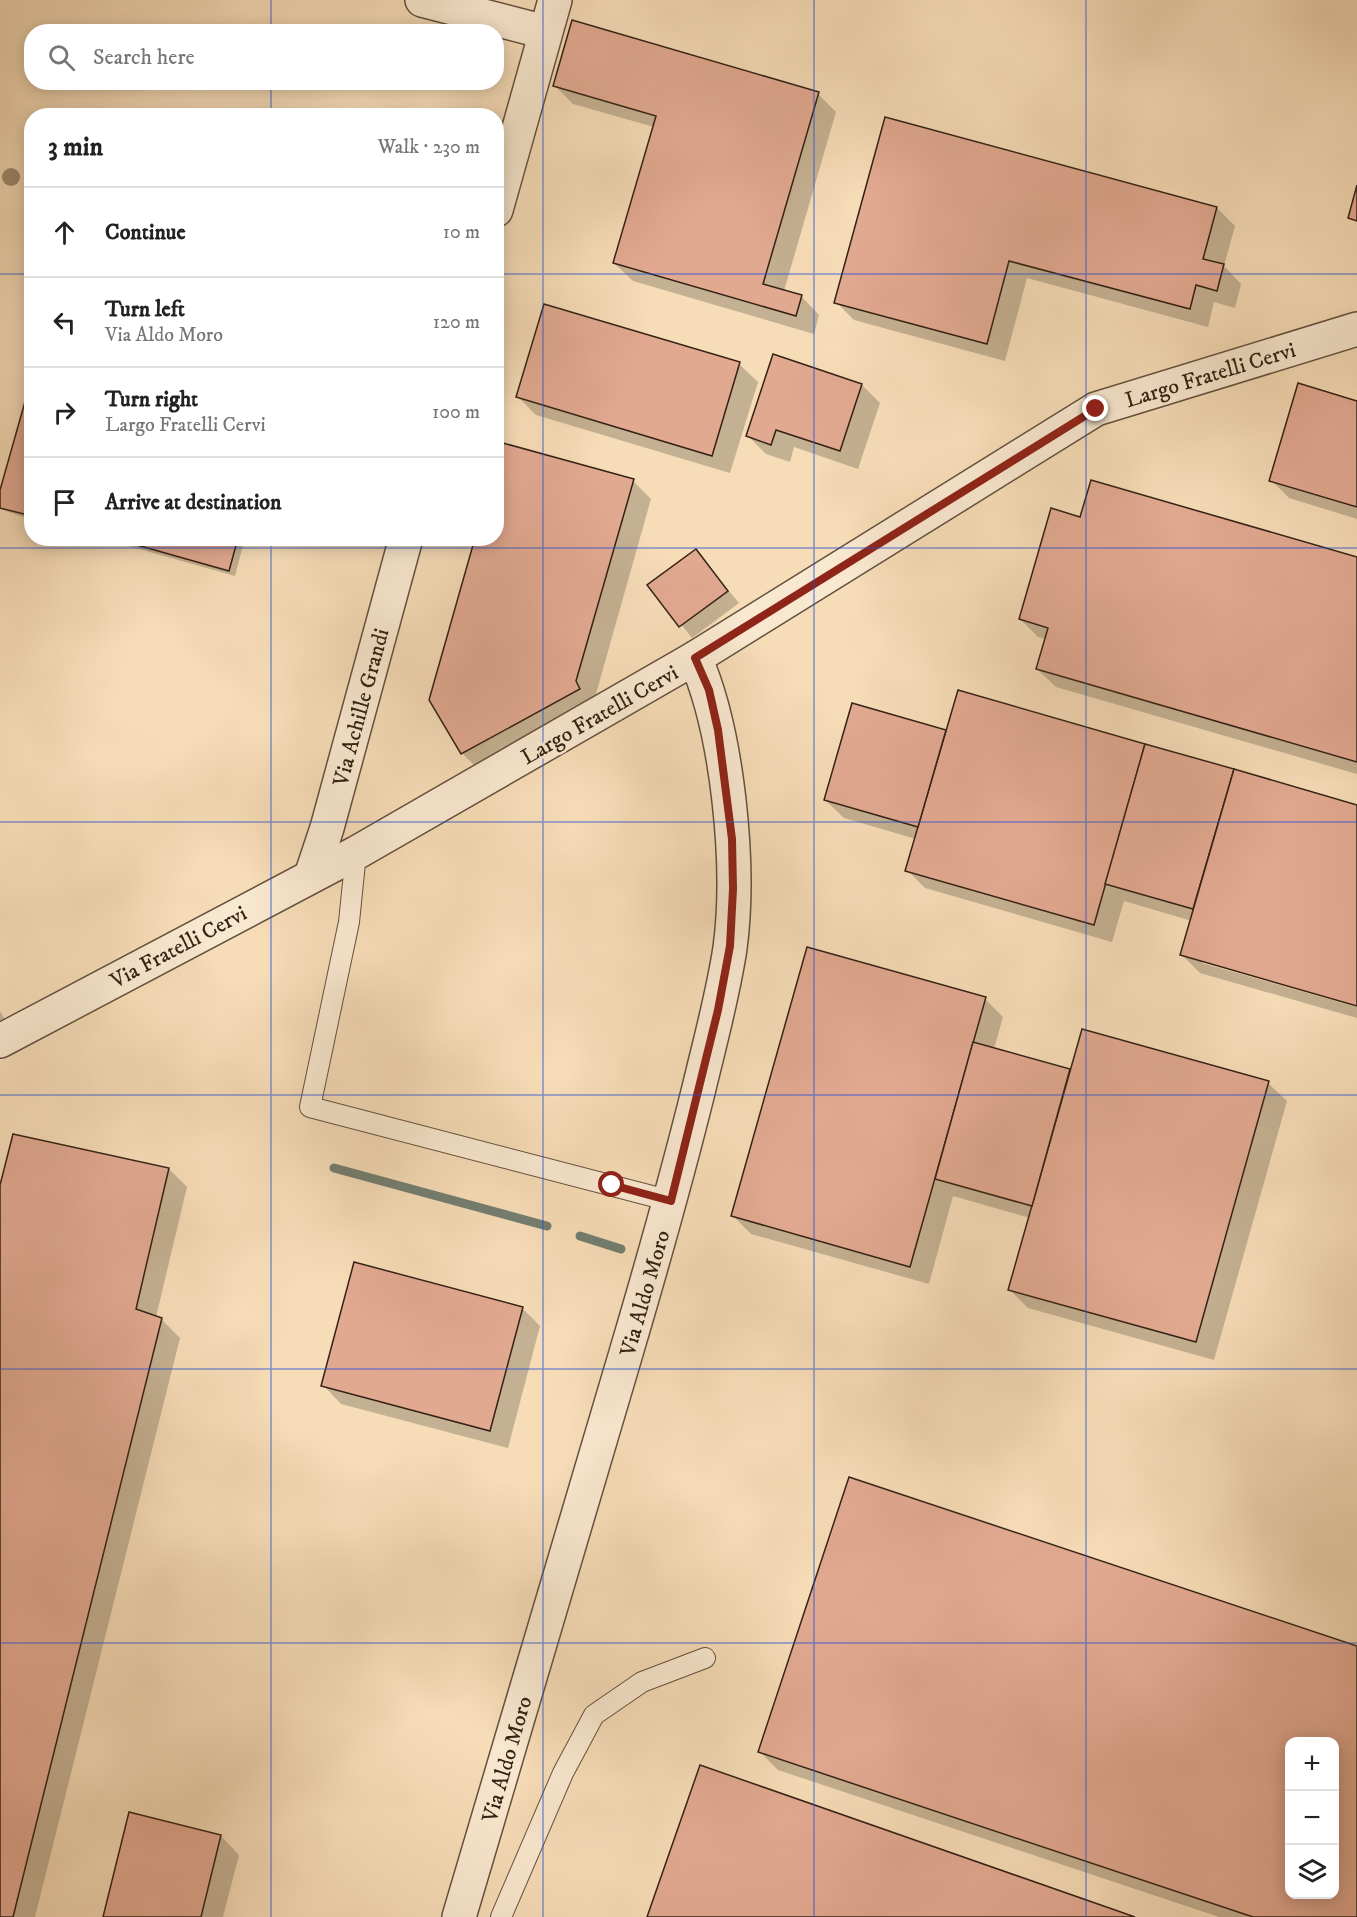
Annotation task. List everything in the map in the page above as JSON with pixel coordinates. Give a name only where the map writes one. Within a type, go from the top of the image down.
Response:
[{"type":"street","points":[[422,0],[545,32]]},
{"type":"street","points":[[504,181],[555,0]]},
{"type":"street","name":"Largo Fratelli Cervi","points":[[356,853],[695,658],[1096,409],[1357,329]]},
{"type":"street","name":"Via Achille Grandi","points":[[311,876],[327,828],[404,546]]},
{"type":"street","name":"Via Aldo Moro","points":[[459,1917],[671,1201],[718,1010],[730,946],[733,889],[732,839],[718,730],[709,690],[695,658]]},
{"type":"street","name":"Via Fratelli Cervi","points":[[0,1041],[356,853]]},
{"type":"lane","points":[[356,853],[349,922],[310,1107],[671,1201]]},
{"type":"lane","points":[[501,1917],[563,1773],[594,1715],[642,1682],[705,1658]]},
{"type":"building","points":[[572,20],[819,92],[763,284],[802,295],[796,316],[613,263],[656,116],[553,86]]},
{"type":"building","points":[[885,117],[1217,207],[1203,259],[1224,264],[1217,291],[1196,285],[1190,309],[1009,261],[987,344],[834,303]]},
{"type":"building","points":[[1357,185],[1357,221],[1348,218]]},
{"type":"building","points":[[544,304],[740,362],[712,456],[516,397]]},
{"type":"building","points":[[773,354],[862,384],[840,451],[776,430],[771,445],[746,436]]},
{"type":"building","points":[[1298,383],[1357,401],[1357,507],[1269,481]]},
{"type":"building","points":[[24,405],[24,514],[0,508],[0,490]]},
{"type":"building","points":[[504,443],[634,479],[576,681],[580,689],[461,754],[429,700],[473,546],[504,546]]},
{"type":"building","points":[[1091,480],[1357,557],[1357,762],[1036,669],[1048,628],[1019,619],[1051,508],[1080,517]]},
{"type":"building","points":[[140,546],[236,546],[229,571]]},
{"type":"building","points":[[696,549],[728,591],[679,627],[647,585]]},
{"type":"building","points":[[958,690],[1145,744],[1094,925],[905,871]]},
{"type":"building","points":[[852,703],[946,730],[918,827],[824,800]]},
{"type":"building","points":[[1145,744],[1234,769],[1193,909],[1105,884]]},
{"type":"building","points":[[1234,769],[1357,805],[1357,1006],[1180,955]]},
{"type":"building","points":[[807,947],[986,997],[910,1267],[731,1216]]},
{"type":"building","points":[[1082,1029],[1269,1081],[1196,1342],[1008,1290]]},
{"type":"building","points":[[973,1042],[1070,1069],[1032,1206],[935,1179]]},
{"type":"building","points":[[13,1134],[169,1168],[136,1309],[162,1318],[13,1917],[0,1917],[0,1185]]},
{"type":"building","points":[[354,1262],[523,1307],[490,1431],[321,1386]]},
{"type":"building","points":[[849,1477],[1357,1646],[1357,1917],[1253,1917],[758,1752]]},
{"type":"building","points":[[700,1765],[1135,1917],[647,1917]]},
{"type":"building","points":[[129,1812],[221,1835],[201,1917],[103,1917]]},
{"type":"waterway","points":[[334,1168],[547,1226]]},
{"type":"waterway","points":[[580,1236],[621,1249]]},
{"type":"route","points":[[612,1185],[671,1201],[718,1010],[730,946],[733,889],[732,839],[718,730],[709,690],[695,658],[1096,409]]}]
